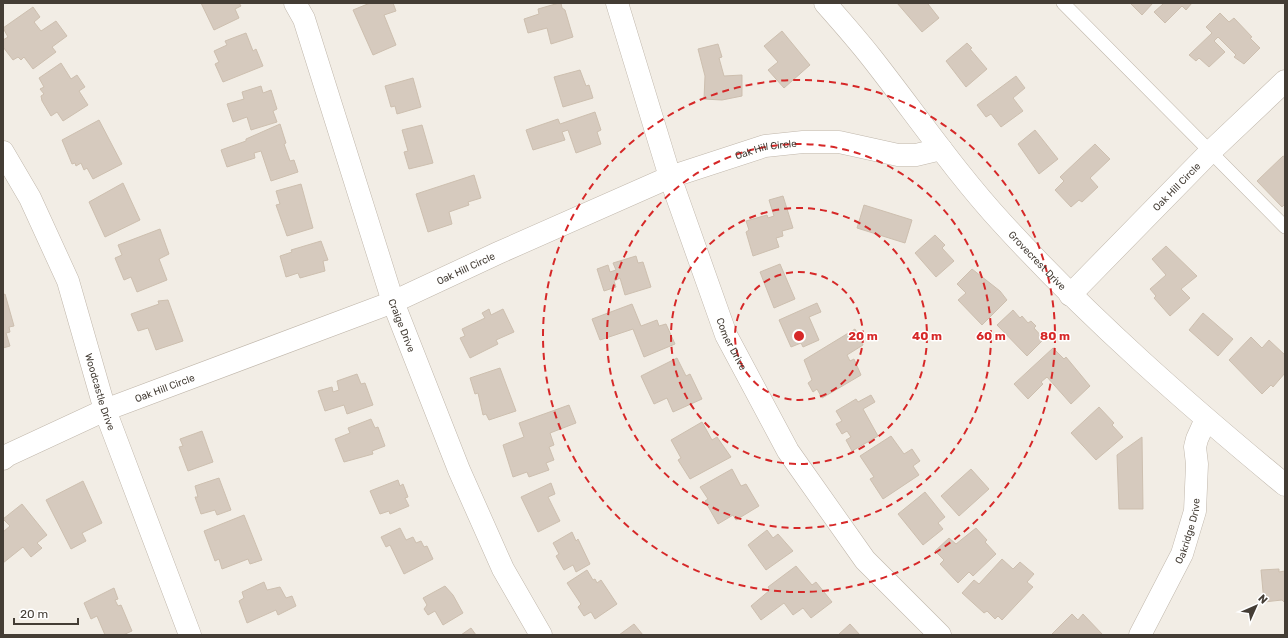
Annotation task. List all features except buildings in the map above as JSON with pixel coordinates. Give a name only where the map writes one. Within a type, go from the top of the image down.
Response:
[{"type":"street","name":"Craige Drive","points":[[295,3],[304,19],[393,302],[459,470],[496,555],[503,570],[541,635]]},
{"type":"street","name":"Comer Drive","points":[[617,3],[670,177],[726,335],[788,451],[865,560],[940,635]]},
{"type":"street","name":"Grovecrest Drive","points":[[825,3],[870,56],[941,149],[1003,224],[1070,295],[1206,419],[1285,485]]},
{"type":"street","name":"Oak Hill Circle","points":[[1070,295],[1210,152],[1285,81]]},
{"type":"street","name":"Oak Hill Circle","points":[[3,459],[8,455],[105,410],[393,302],[498,253],[670,177],[765,146],[803,142],[840,142],[898,155],[916,155],[941,149]]},
{"type":"street","name":"Woodcastle Drive","points":[[3,152],[30,198],[68,281],[105,410],[190,635]]},
{"type":"street","name":"Oakridge Drive","points":[[1140,635],[1175,568],[1184,547],[1195,511],[1197,464],[1195,447],[1206,419]]},
{"type":"lane","points":[[1063,3],[1285,228]]}]
